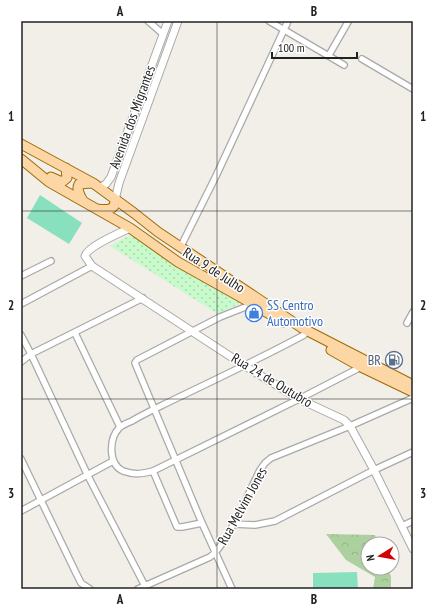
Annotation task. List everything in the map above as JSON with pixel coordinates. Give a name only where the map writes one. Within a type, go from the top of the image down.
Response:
[{"type":"main road","name":"Rua 9 de Julho","points":[[21,144],[96,185],[246,295],[253,304],[361,367],[413,392]]},
{"type":"main road","points":[[21,154],[41,171],[58,182],[62,182],[67,178],[66,168]]},
{"type":"main road","name":"Rua 9 de Julho","points":[[21,159],[49,182],[130,228],[178,262],[246,295],[302,328],[413,386]]},
{"type":"main road","points":[[82,201],[78,190],[80,184],[96,185]]},
{"type":"main road","points":[[94,208],[107,210],[112,208],[115,200]]},
{"type":"main road","points":[[146,238],[152,239],[171,250],[179,251],[180,248]]},
{"type":"main road","points":[[361,367],[367,364],[413,386]]},
{"type":"street","points":[[148,21],[163,34]]},
{"type":"street","name":"Avenida dos Migrantes","points":[[96,185],[106,184],[110,177],[168,21]]},
{"type":"street","name":"Avenida dos Migrantes","points":[[115,200],[119,183],[178,21]]},
{"type":"street","points":[[269,21],[344,65]]},
{"type":"street","points":[[180,248],[216,176],[288,21]]},
{"type":"street","points":[[329,55],[348,22]]},
{"type":"street","name":"Avenida dos Migrantes","points":[[154,86],[154,79],[166,48],[165,41],[160,42]]},
{"type":"street","points":[[362,59],[413,89]]},
{"type":"street","points":[[21,304],[92,266],[85,256],[87,252],[130,228]]},
{"type":"street","points":[[21,276],[51,261]]},
{"type":"street","name":"Rua 24 de Outubro","points":[[92,266],[245,366],[299,399],[340,417],[350,426],[374,470],[413,549]]},
{"type":"street","points":[[236,310],[242,304],[246,295]]},
{"type":"street","points":[[21,362],[31,354],[143,298]]},
{"type":"street","points":[[232,589],[202,523],[135,363],[137,360],[194,332],[220,317],[253,304]]},
{"type":"street","points":[[407,323],[413,312]]},
{"type":"street","points":[[75,333],[120,427]]},
{"type":"street","points":[[304,335],[245,366],[154,409],[120,427],[114,437],[112,446],[113,461],[121,470],[132,474],[142,474],[153,471],[176,461],[361,367]]},
{"type":"street","points":[[21,336],[31,354],[88,476],[145,586]]},
{"type":"street","name":"Rua Melvim Jones","points":[[138,589],[216,553],[233,524],[260,470],[271,458],[280,453],[350,426],[413,398]]},
{"type":"street","points":[[233,524],[255,525],[275,521],[374,470],[413,452]]},
{"type":"street","points":[[21,459],[81,583],[90,589]]},
{"type":"street","points":[[21,511],[88,476],[113,461]]},
{"type":"street","points":[[153,471],[177,526],[182,527],[202,523]]},
{"type":"street","points":[[402,526],[413,521]]},
{"type":"green space","points":[[40,195],[82,223],[69,244],[27,218]]},
{"type":"green space","points":[[128,236],[133,236],[178,267],[240,301],[239,304],[218,314],[110,246]]},
{"type":"green space","points":[[326,534],[375,535],[360,536],[360,568],[346,560]]},
{"type":"green space","points":[[357,572],[358,589],[313,589],[313,573]]},
{"type":"green space","points":[[373,576],[391,576],[391,589],[373,589],[375,577]]},
{"type":"place","name":"SS Centro Automotivo","points":[[254,313]]},
{"type":"place","name":"BR","points":[[394,360]]}]
